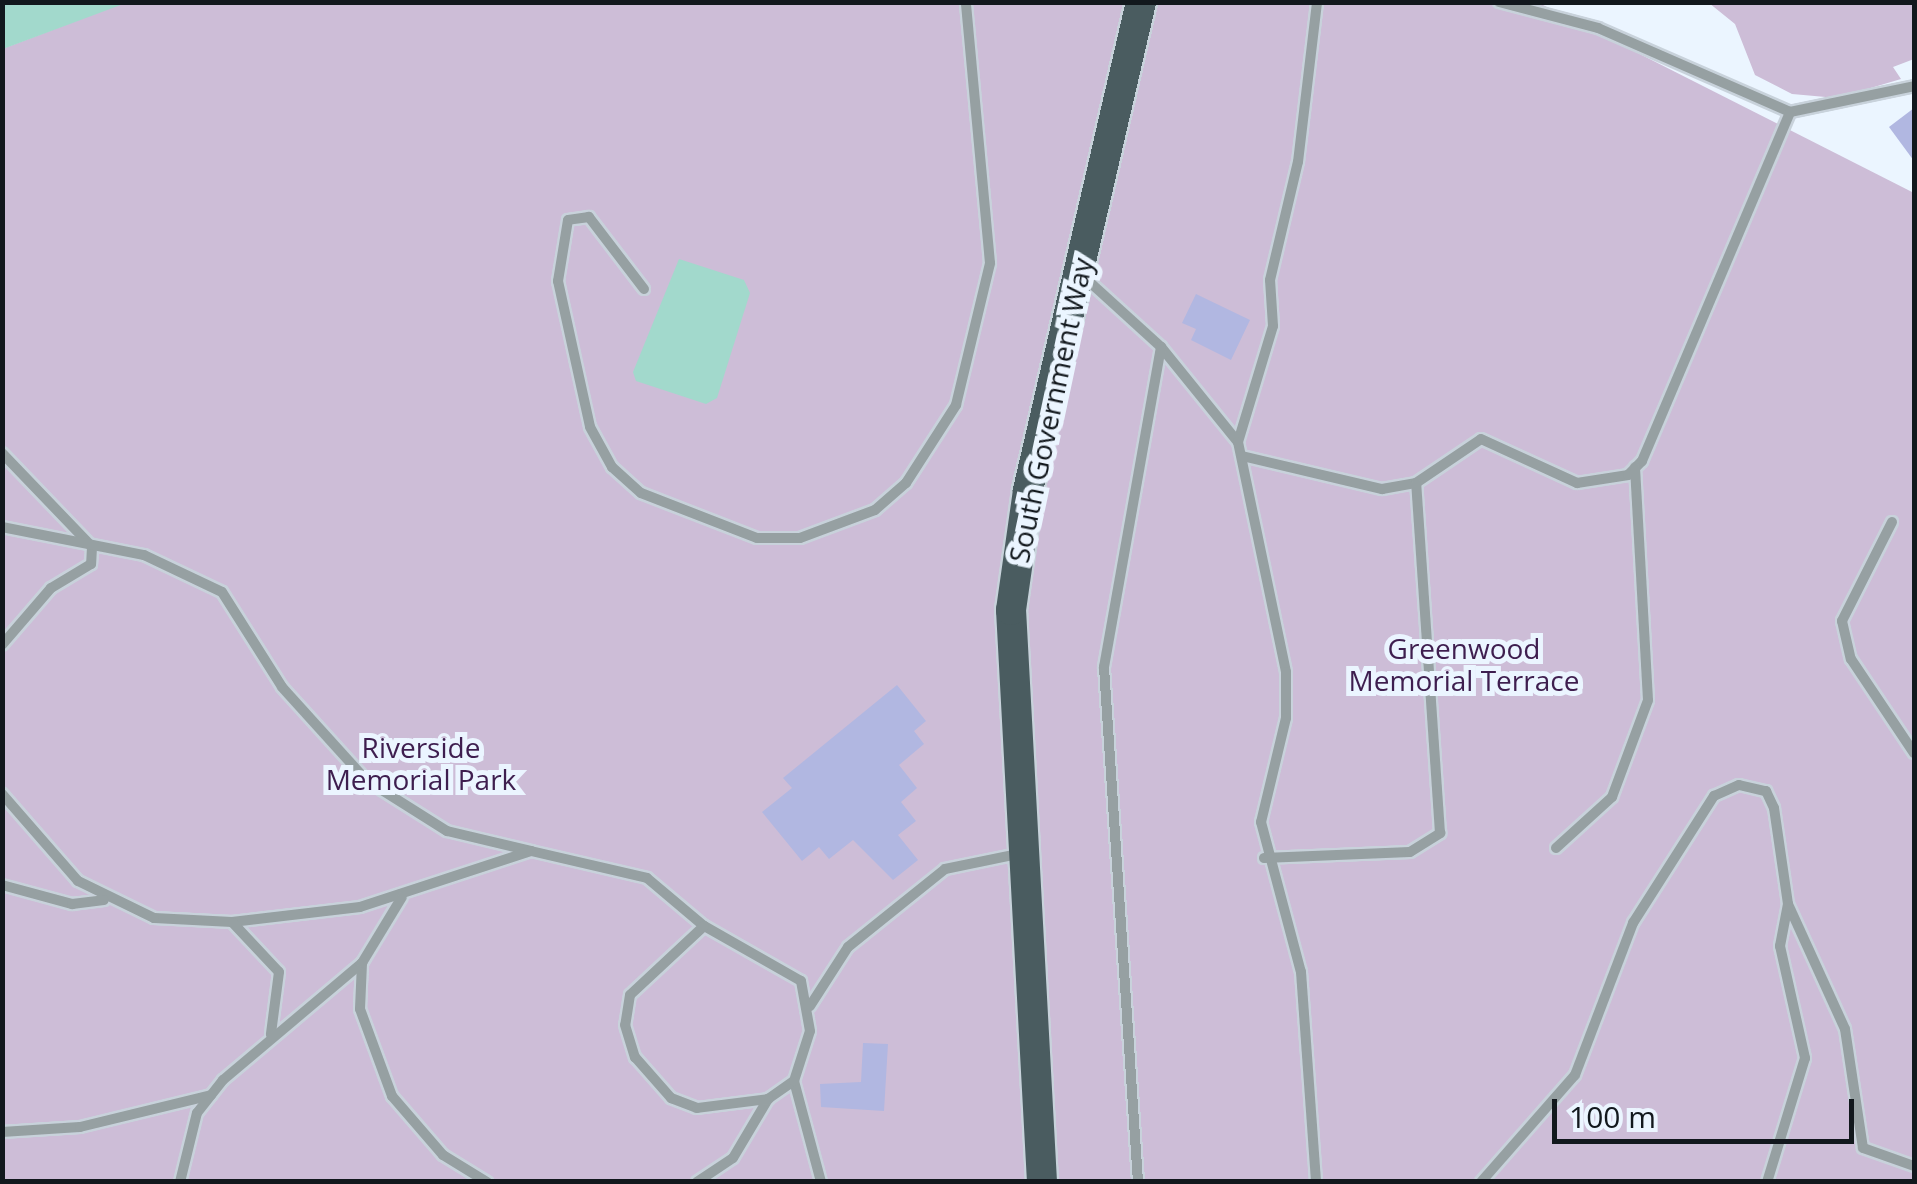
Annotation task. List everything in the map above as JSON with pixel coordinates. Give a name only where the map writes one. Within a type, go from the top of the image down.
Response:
[{"type":"main road","name":"South Government Way","points":[[1042,1182],[1018,854],[1011,610],[1028,490],[1140,2]]},
{"type":"lane","points":[[644,290],[589,217],[568,220],[558,281],[590,426],[612,466],[641,494],[757,538],[800,538],[875,510],[906,483],[956,405],[990,263],[966,2]]},
{"type":"lane","points":[[1238,442],[1273,326],[1270,280],[1298,162],[1317,2]]},
{"type":"lane","points":[[1500,2],[1598,28],[1790,112],[1914,86]]},
{"type":"lane","points":[[1556,848],[1612,797],[1648,700],[1635,467],[1790,112]]},
{"type":"lane","points":[[1079,272],[1162,348],[1238,442],[1242,456],[1286,672],[1286,718],[1261,822],[1264,858],[1301,972],[1316,1182]]},
{"type":"lane","points":[[1138,1182],[1104,667],[1162,348]]},
{"type":"lane","points":[[1242,456],[1382,489],[1416,483],[1481,439],[1576,483],[1604,485],[1635,467]]},
{"type":"lane","points":[[2,452],[92,546]]},
{"type":"lane","points":[[1264,858],[1410,852],[1440,833],[1416,483]]},
{"type":"lane","points":[[1892,522],[1842,622],[1851,660],[1914,754]]},
{"type":"lane","points":[[2,527],[144,555],[222,592],[328,746],[392,800],[448,831],[648,878],[704,926],[787,970],[810,1006]]},
{"type":"lane","points":[[2,645],[51,588],[90,564],[92,546]]},
{"type":"lane","points":[[1481,1182],[1575,1075],[1633,923],[1714,796],[1739,785],[1766,791],[1788,904],[1845,1029],[1862,1148],[1914,1166]]},
{"type":"lane","points":[[2,794],[105,900],[154,918],[232,922],[402,897],[531,851]]},
{"type":"lane","points":[[821,1182],[794,1081],[810,1006],[848,946],[945,868],[1018,854]]},
{"type":"lane","points":[[2,885],[72,904],[105,900]]},
{"type":"lane","points":[[180,1182],[197,1113],[211,1094],[269,1040],[362,964],[402,897]]},
{"type":"lane","points":[[1767,1182],[1805,1058],[1780,946],[1788,904]]},
{"type":"lane","points":[[232,922],[278,972],[283,993],[269,1040]]},
{"type":"lane","points":[[704,926],[630,995],[625,1025],[635,1057],[660,1090],[697,1108],[768,1099]]},
{"type":"lane","points":[[362,964],[360,1008],[392,1096],[443,1155],[487,1182]]},
{"type":"lane","points":[[697,1182],[733,1158],[768,1099],[794,1081]]},
{"type":"lane","points":[[2,1132],[80,1127],[211,1094]]},
{"type":"green space","points":[[126,2],[1539,3],[1914,193],[1914,1181],[3,1181],[2,49]]},
{"type":"green space","points":[[1709,3],[1914,3],[1914,59],[1893,67],[1901,79],[1837,98],[1792,94],[1755,75],[1735,24]]},
{"type":"shaded area","points":[[3,2],[126,3],[3,49]]},
{"type":"shaded area","points":[[679,259],[744,280],[750,293],[717,398],[706,404],[636,381],[633,372]]},
{"type":"building","points":[[1914,108],[1914,161],[1889,127]]},
{"type":"building","points":[[1196,294],[1250,320],[1231,360],[1191,340],[1196,329],[1182,323]]},
{"type":"building","points":[[897,685],[926,721],[914,731],[924,744],[899,765],[917,788],[901,802],[916,821],[898,835],[918,860],[893,880],[853,840],[829,859],[819,847],[802,861],[762,812],[792,788],[783,778]]},
{"type":"building","points":[[863,1043],[888,1044],[884,1111],[821,1107],[820,1084],[861,1082]]},
{"type":"waterway","points":[[1832,2],[1849,2]]},
{"type":"park label","name":"Greenwood Memorial Terrace","points":[[1464,664]]},
{"type":"park label","name":"Riverside Memorial Park","points":[[421,763]]}]
